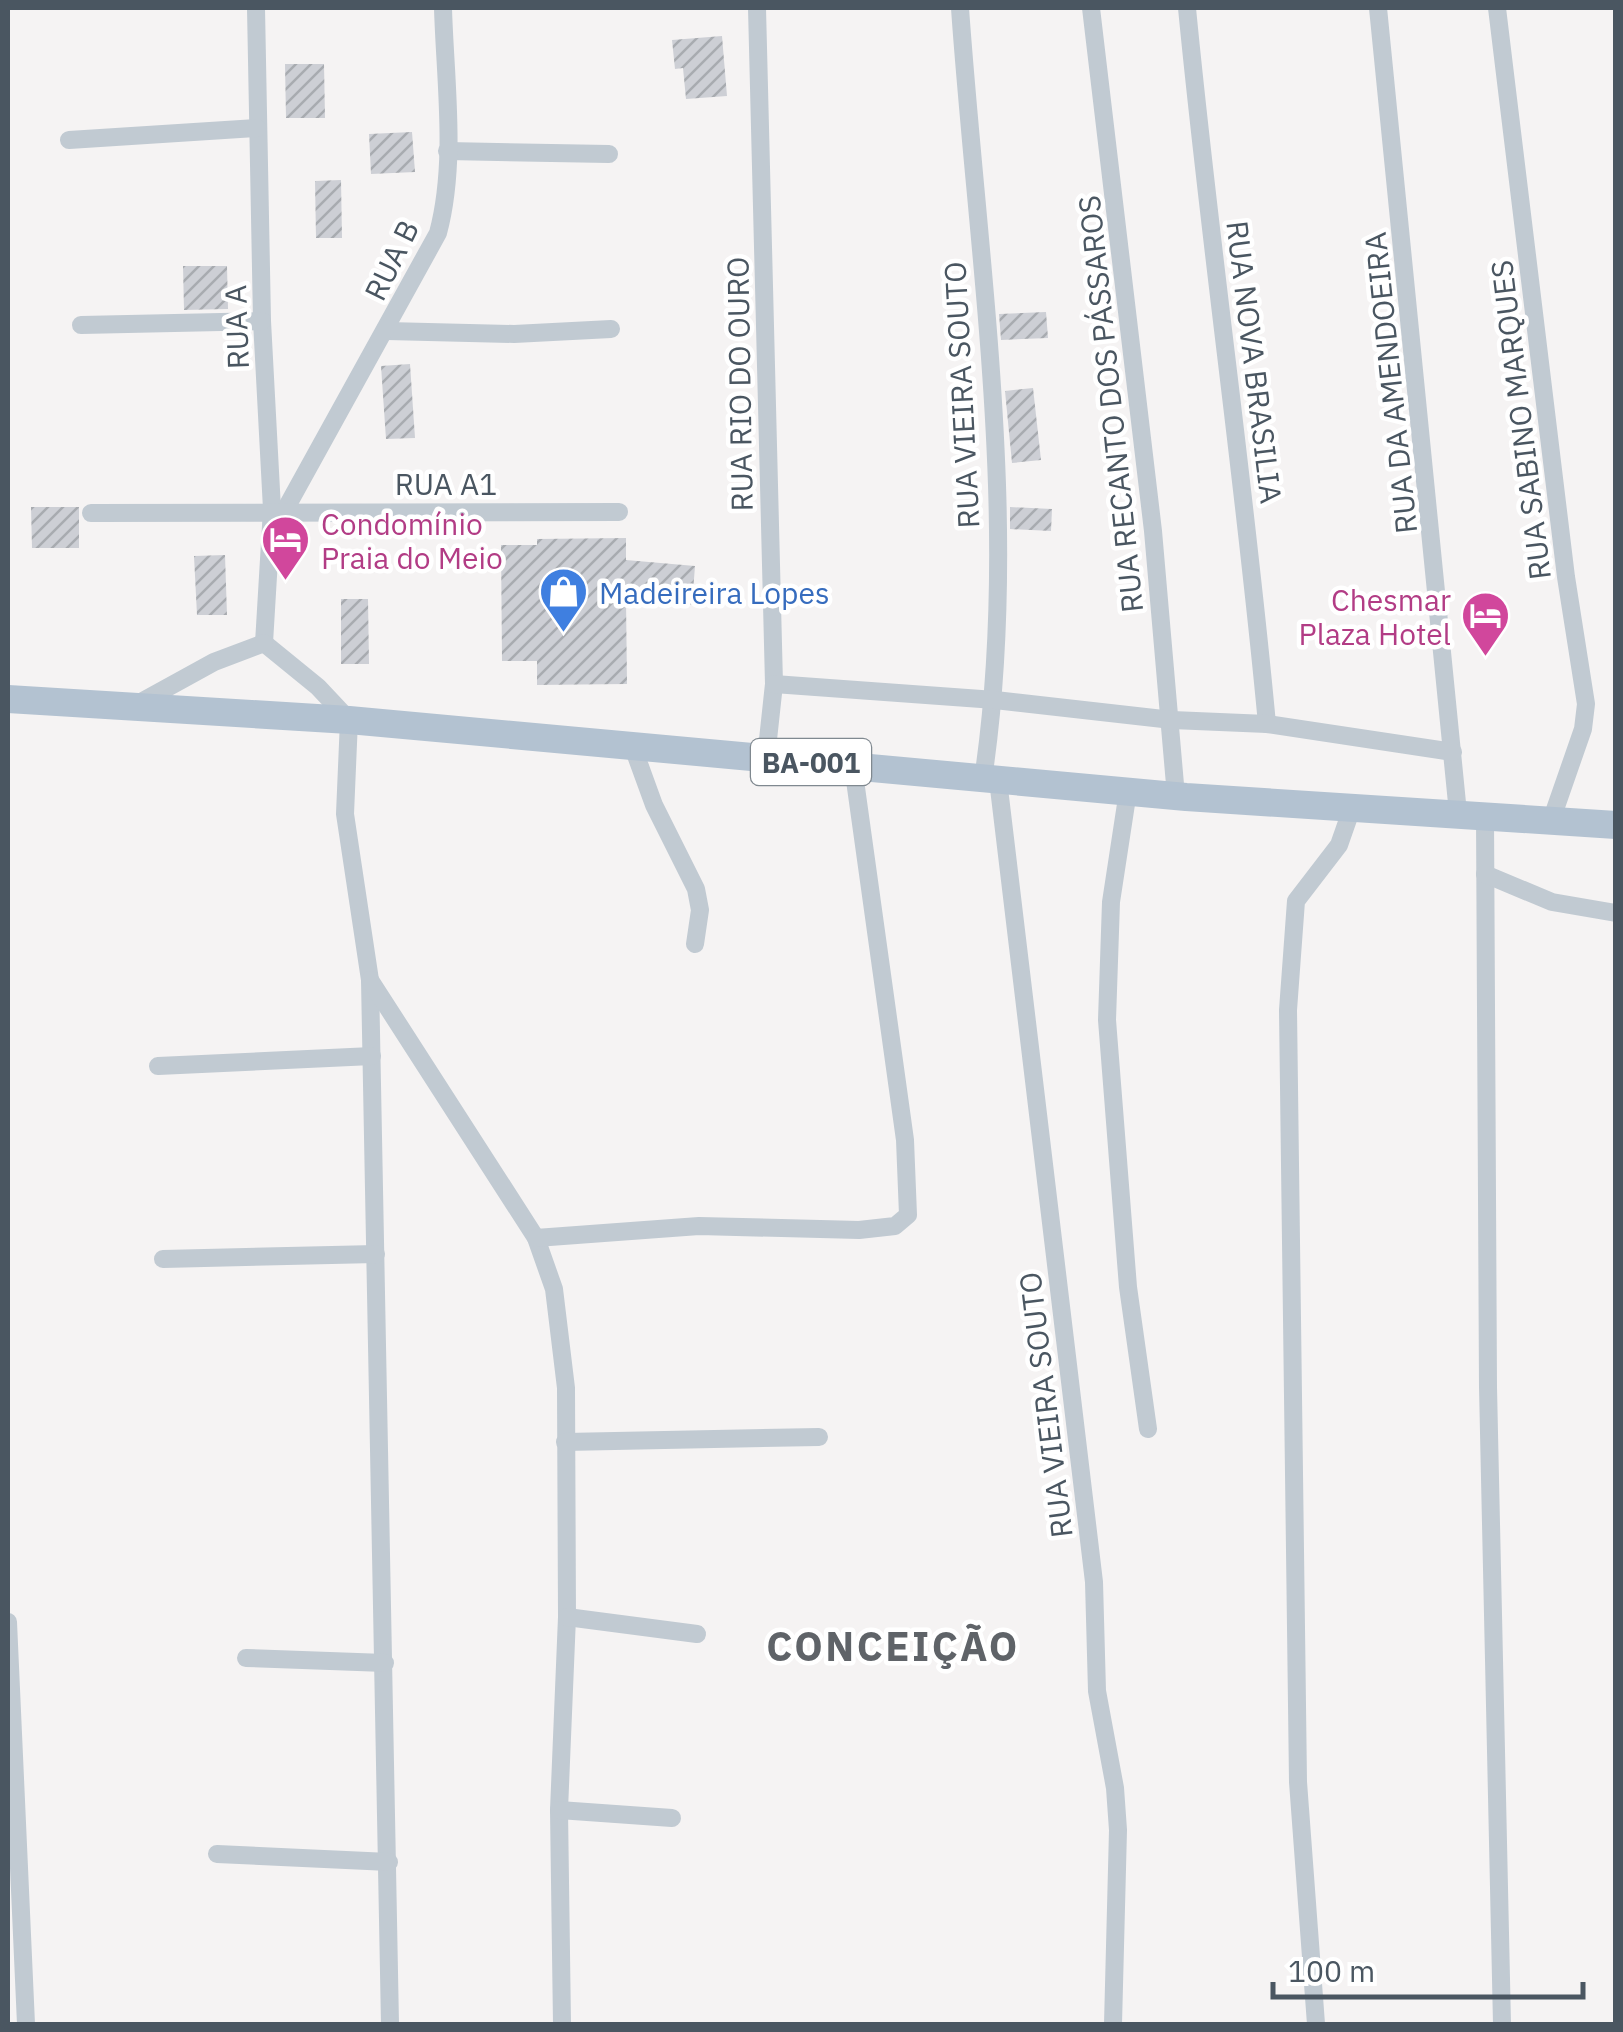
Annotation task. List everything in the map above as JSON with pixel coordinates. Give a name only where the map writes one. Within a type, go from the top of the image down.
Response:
[{"type":"main road","name":"BA-001","points":[[8,699],[349,720],[634,750],[766,758],[1176,796],[1616,825]]},
{"type":"street","name":"RUA A","points":[[256,8],[262,321],[278,510],[264,643]]},
{"type":"street","name":"RUA B","points":[[278,510],[387,331],[438,233],[446,195],[447,152],[443,8]]},
{"type":"street","name":"RUA RIO DO OURO","points":[[756,8],[774,684],[766,758]]},
{"type":"street","name":"RUA VIEIRA SOUTO","points":[[960,8],[996,479],[991,780],[1094,1582],[1097,1691],[1115,1788],[1113,2024]]},
{"type":"street","name":"RUA RECANTO DOS PÁSSAROS","points":[[1091,8],[1172,720],[1176,796]]},
{"type":"street","name":"RUA NOVA BRASILIA","points":[[1187,8],[1215,288],[1246,514],[1268,724]]},
{"type":"street","name":"RUA DA AMENDOEIRA","points":[[1378,8],[1453,752],[1485,874],[1488,1387],[1502,2024]]},
{"type":"street","name":"RUA SABINO MARQUES","points":[[1497,8],[1566,577],[1586,704],[1582,729],[1551,821]]},
{"type":"street","points":[[70,140],[256,128]]},
{"type":"street","points":[[447,152],[609,154]]},
{"type":"street","points":[[81,326],[262,321]]},
{"type":"street","points":[[387,331],[514,334],[612,329]]},
{"type":"street","name":"RUA A1","points":[[91,512],[619,512]]},
{"type":"street","points":[[128,709],[214,662],[264,643],[349,720],[344,814],[370,980],[390,2024]]},
{"type":"street","points":[[774,684],[995,700],[1172,720],[1268,724],[1453,752]]},
{"type":"street","points":[[634,750],[654,805],[696,889],[700,910],[695,944]]},
{"type":"street","points":[[536,1238],[699,1226],[860,1230],[895,1226],[908,1216],[905,1140],[853,766]]},
{"type":"street","points":[[1128,791],[1112,891],[1106,1020],[1128,1287],[1148,1429]]},
{"type":"street","points":[[1316,2024],[1298,1782],[1288,1010],[1296,901],[1339,845],[1353,805]]},
{"type":"street","points":[[1485,874],[1552,902],[1616,913]]},
{"type":"street","points":[[370,980],[536,1238],[554,1289],[565,1442],[567,1618],[559,1810],[562,2024]]},
{"type":"street","points":[[158,1066],[372,1056]]},
{"type":"street","points":[[163,1259],[376,1254]]},
{"type":"street","points":[[565,1442],[819,1437]]},
{"type":"street","points":[[567,1618],[697,1634]]},
{"type":"street","points":[[8,1622],[26,2024]]},
{"type":"street","points":[[246,1658],[385,1662]]},
{"type":"street","points":[[559,1810],[672,1818]]},
{"type":"street","points":[[217,1854],[389,1862]]},
{"type":"building","points":[[722,36],[727,96],[686,99],[683,68],[675,69],[672,40]]},
{"type":"building","points":[[285,64],[324,64],[325,118],[286,118]]},
{"type":"building","points":[[412,132],[415,172],[371,174],[369,134]]},
{"type":"building","points":[[341,180],[342,238],[316,238],[315,181]]},
{"type":"building","points":[[183,266],[227,266],[228,309],[184,310]]},
{"type":"building","points":[[1046,312],[1048,338],[1001,340],[999,314]]},
{"type":"building","points":[[410,364],[415,438],[386,439],[381,366]]},
{"type":"building","points":[[1033,388],[1041,460],[1012,463],[1005,391]]},
{"type":"building","points":[[31,507],[79,507],[79,548],[32,548]]},
{"type":"building","points":[[1010,507],[1052,509],[1051,531],[1010,529]]},
{"type":"building","points":[[626,538],[626,560],[695,566],[692,605],[626,599],[627,684],[537,685],[537,661],[502,661],[501,545],[537,545],[537,539]]},
{"type":"building","points":[[225,555],[227,615],[197,615],[194,556]]},
{"type":"building","points":[[341,599],[368,599],[369,664],[341,664]]},
{"type":"place","name":"Condomínio Praia do Meio","points":[[286,582]]},
{"type":"place","name":"Madeireira Lopes","points":[[564,634]]},
{"type":"place","name":"Chesmar Plaza Hotel","points":[[1486,658]]},
{"type":"district","name":"CONCEIÇÃO","points":[[893,1646]]}]
